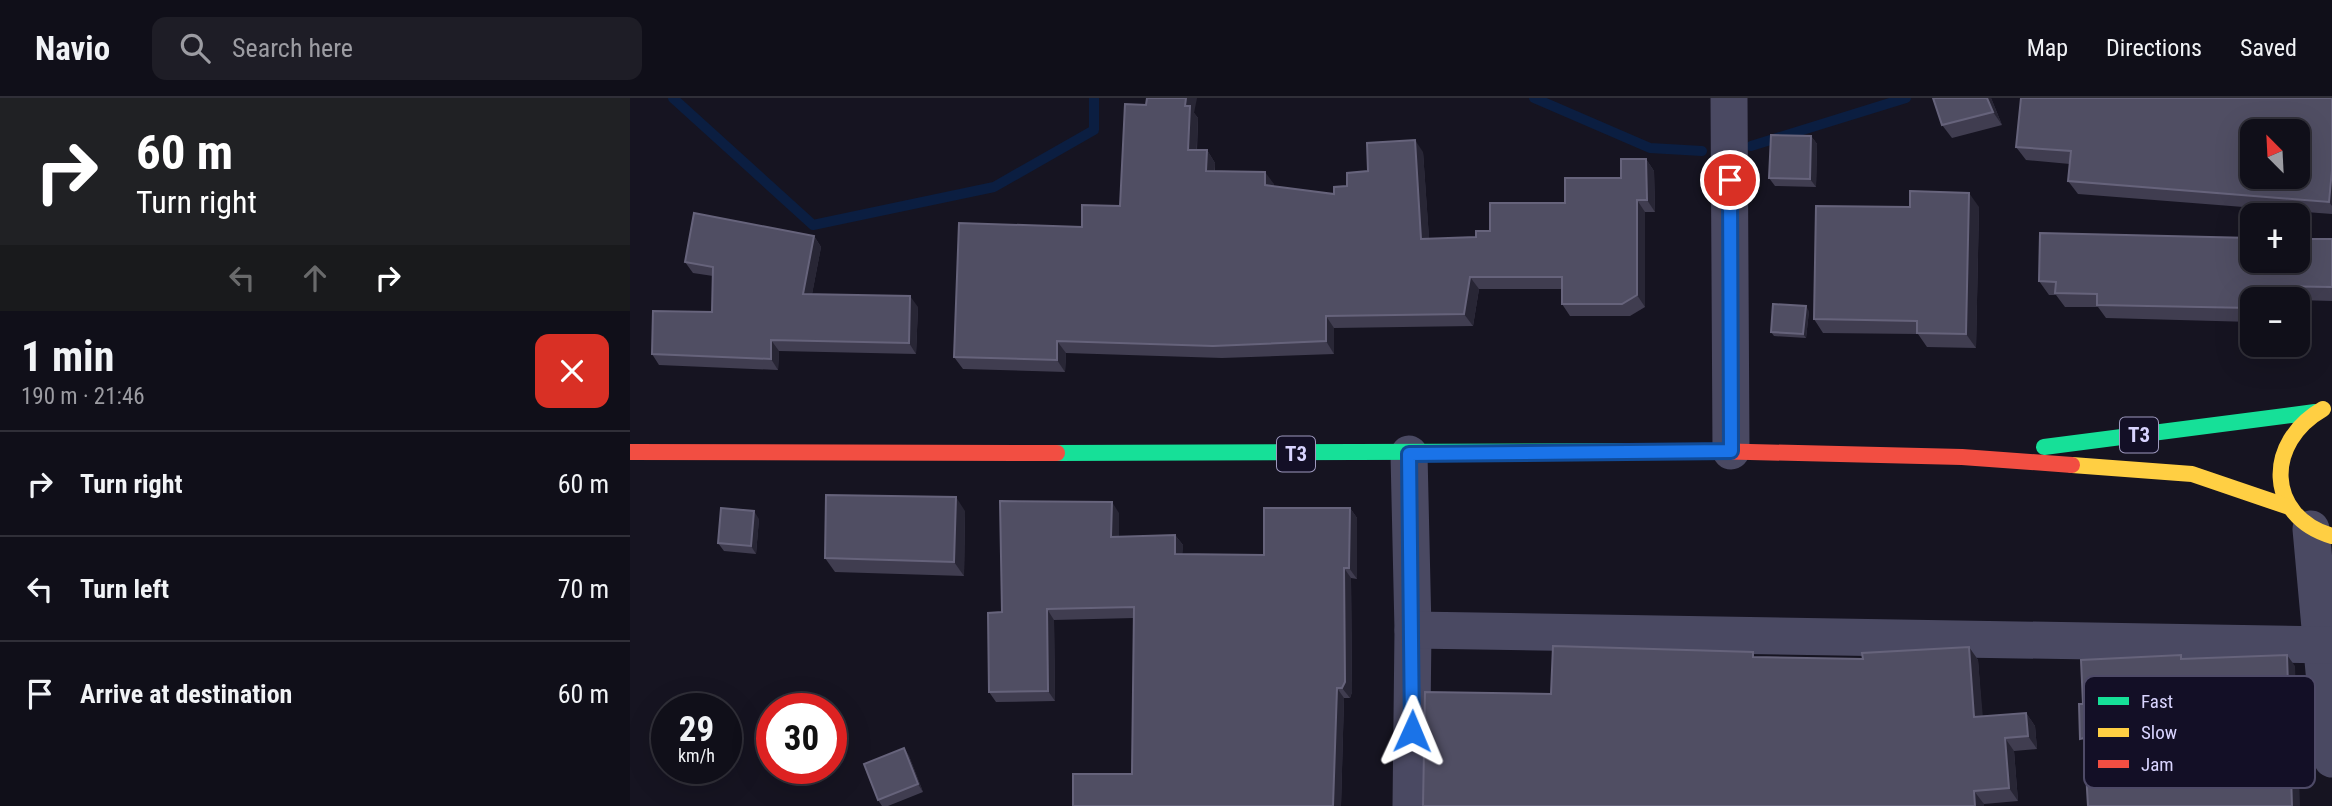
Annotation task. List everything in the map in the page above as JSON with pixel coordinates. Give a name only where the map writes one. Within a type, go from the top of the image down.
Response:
[{"type":"highway","name":"T3","points":[[1962,457],[2315,412],[2332,406]]},
{"type":"highway","name":"T3","points":[[2311,524],[2280,486],[2279,463],[2291,434],[2315,412]]},
{"type":"highway","name":"T3","points":[[630,452],[1409,454],[1731,451],[1962,457],[2192,474],[2311,524]]},
{"type":"street","points":[[1729,98],[1731,451]]},
{"type":"street","points":[[1409,454],[1413,630],[1411,806]]},
{"type":"street","points":[[2311,524],[2328,645],[2332,759]]},
{"type":"street","points":[[1413,630],[2328,645]]},
{"type":"building","points":[[1147,98],[1186,98],[1185,106],[1190,106],[1188,150],[1207,150],[1206,171],[1265,172],[1265,185],[1334,194],[1334,187],[1347,186],[1347,173],[1368,171],[1367,143],[1415,140],[1421,239],[1476,237],[1476,231],[1490,231],[1490,203],[1565,203],[1565,178],[1621,178],[1621,159],[1646,159],[1647,200],[1637,200],[1637,295],[1622,304],[1562,304],[1562,277],[1470,277],[1464,314],[1326,316],[1326,341],[1213,346],[1057,341],[1057,360],[954,357],[959,223],[1082,227],[1082,205],[1120,206],[1125,104],[1146,105]]},
{"type":"building","points":[[1933,98],[1987,98],[1993,112],[1942,125]]},
{"type":"building","points":[[2021,98],[2332,98],[2329,202],[2068,181],[2071,151],[2016,147]]},
{"type":"building","points":[[1771,135],[1811,136],[1810,179],[1769,178]]},
{"type":"building","points":[[1910,191],[1969,193],[1966,334],[1917,333],[1917,321],[1814,319],[1816,206],[1910,207]]},
{"type":"building","points":[[694,213],[814,236],[803,294],[910,296],[909,343],[771,340],[771,359],[652,354],[653,311],[712,312],[713,267],[685,262]]},
{"type":"building","points":[[2040,233],[2240,238],[2240,273],[2310,273],[2310,239],[2332,239],[2332,287],[2240,287],[2240,308],[2097,305],[2097,294],[2055,293],[2056,282],[2039,281]]},
{"type":"building","points":[[1773,304],[1806,306],[1803,334],[1771,332]]},
{"type":"building","points":[[826,495],[956,497],[954,562],[825,558]]},
{"type":"building","points":[[1000,501],[1112,502],[1111,537],[1175,535],[1175,554],[1264,555],[1264,508],[1350,508],[1349,568],[1344,568],[1345,682],[1342,688],[1337,688],[1333,806],[1073,806],[1073,774],[1132,774],[1134,607],[1047,609],[1048,691],[989,692],[988,613],[1002,612]]},
{"type":"building","points":[[721,508],[754,511],[751,546],[718,543]]},
{"type":"building","points":[[1553,646],[1753,652],[1753,657],[1863,659],[1862,653],[1969,647],[1974,717],[2026,713],[2028,736],[2005,738],[2009,788],[1974,791],[1975,806],[1423,806],[1425,692],[1551,694]]},
{"type":"building","points":[[2181,655],[2181,659],[2287,655],[2288,676],[2084,676],[2084,738],[2080,739],[2079,704],[2083,704],[2081,660]]},
{"type":"building","points":[[904,748],[918,784],[878,800],[864,764]]},
{"type":"building","points":[[2087,788],[2291,788],[2292,806],[2088,806]]},
{"type":"waterway","points":[[673,98],[813,225],[994,187],[1094,130],[1094,98]]},
{"type":"waterway","points":[[1534,98],[1650,148],[1702,151]]},
{"type":"waterway","points":[[1751,146],[1906,98]]},
{"type":"traffic: fast","points":[[2044,447],[2315,412]]},
{"type":"traffic: fast","points":[[1057,453],[1710,451]]},
{"type":"traffic: slow","points":[[2323,409],[2304,423],[2291,440],[2283,458],[2281,477],[2284,496],[2294,512],[2310,526],[2332,536]]},
{"type":"traffic: slow","points":[[2072,465],[2192,474],[2289,507]]},
{"type":"traffic: jam","points":[[1710,451],[1962,457],[2072,465]]},
{"type":"traffic: jam","points":[[630,452],[1057,453]]},
{"type":"route","points":[[1412,731],[1409,454],[1731,451],[1730,180]]}]
